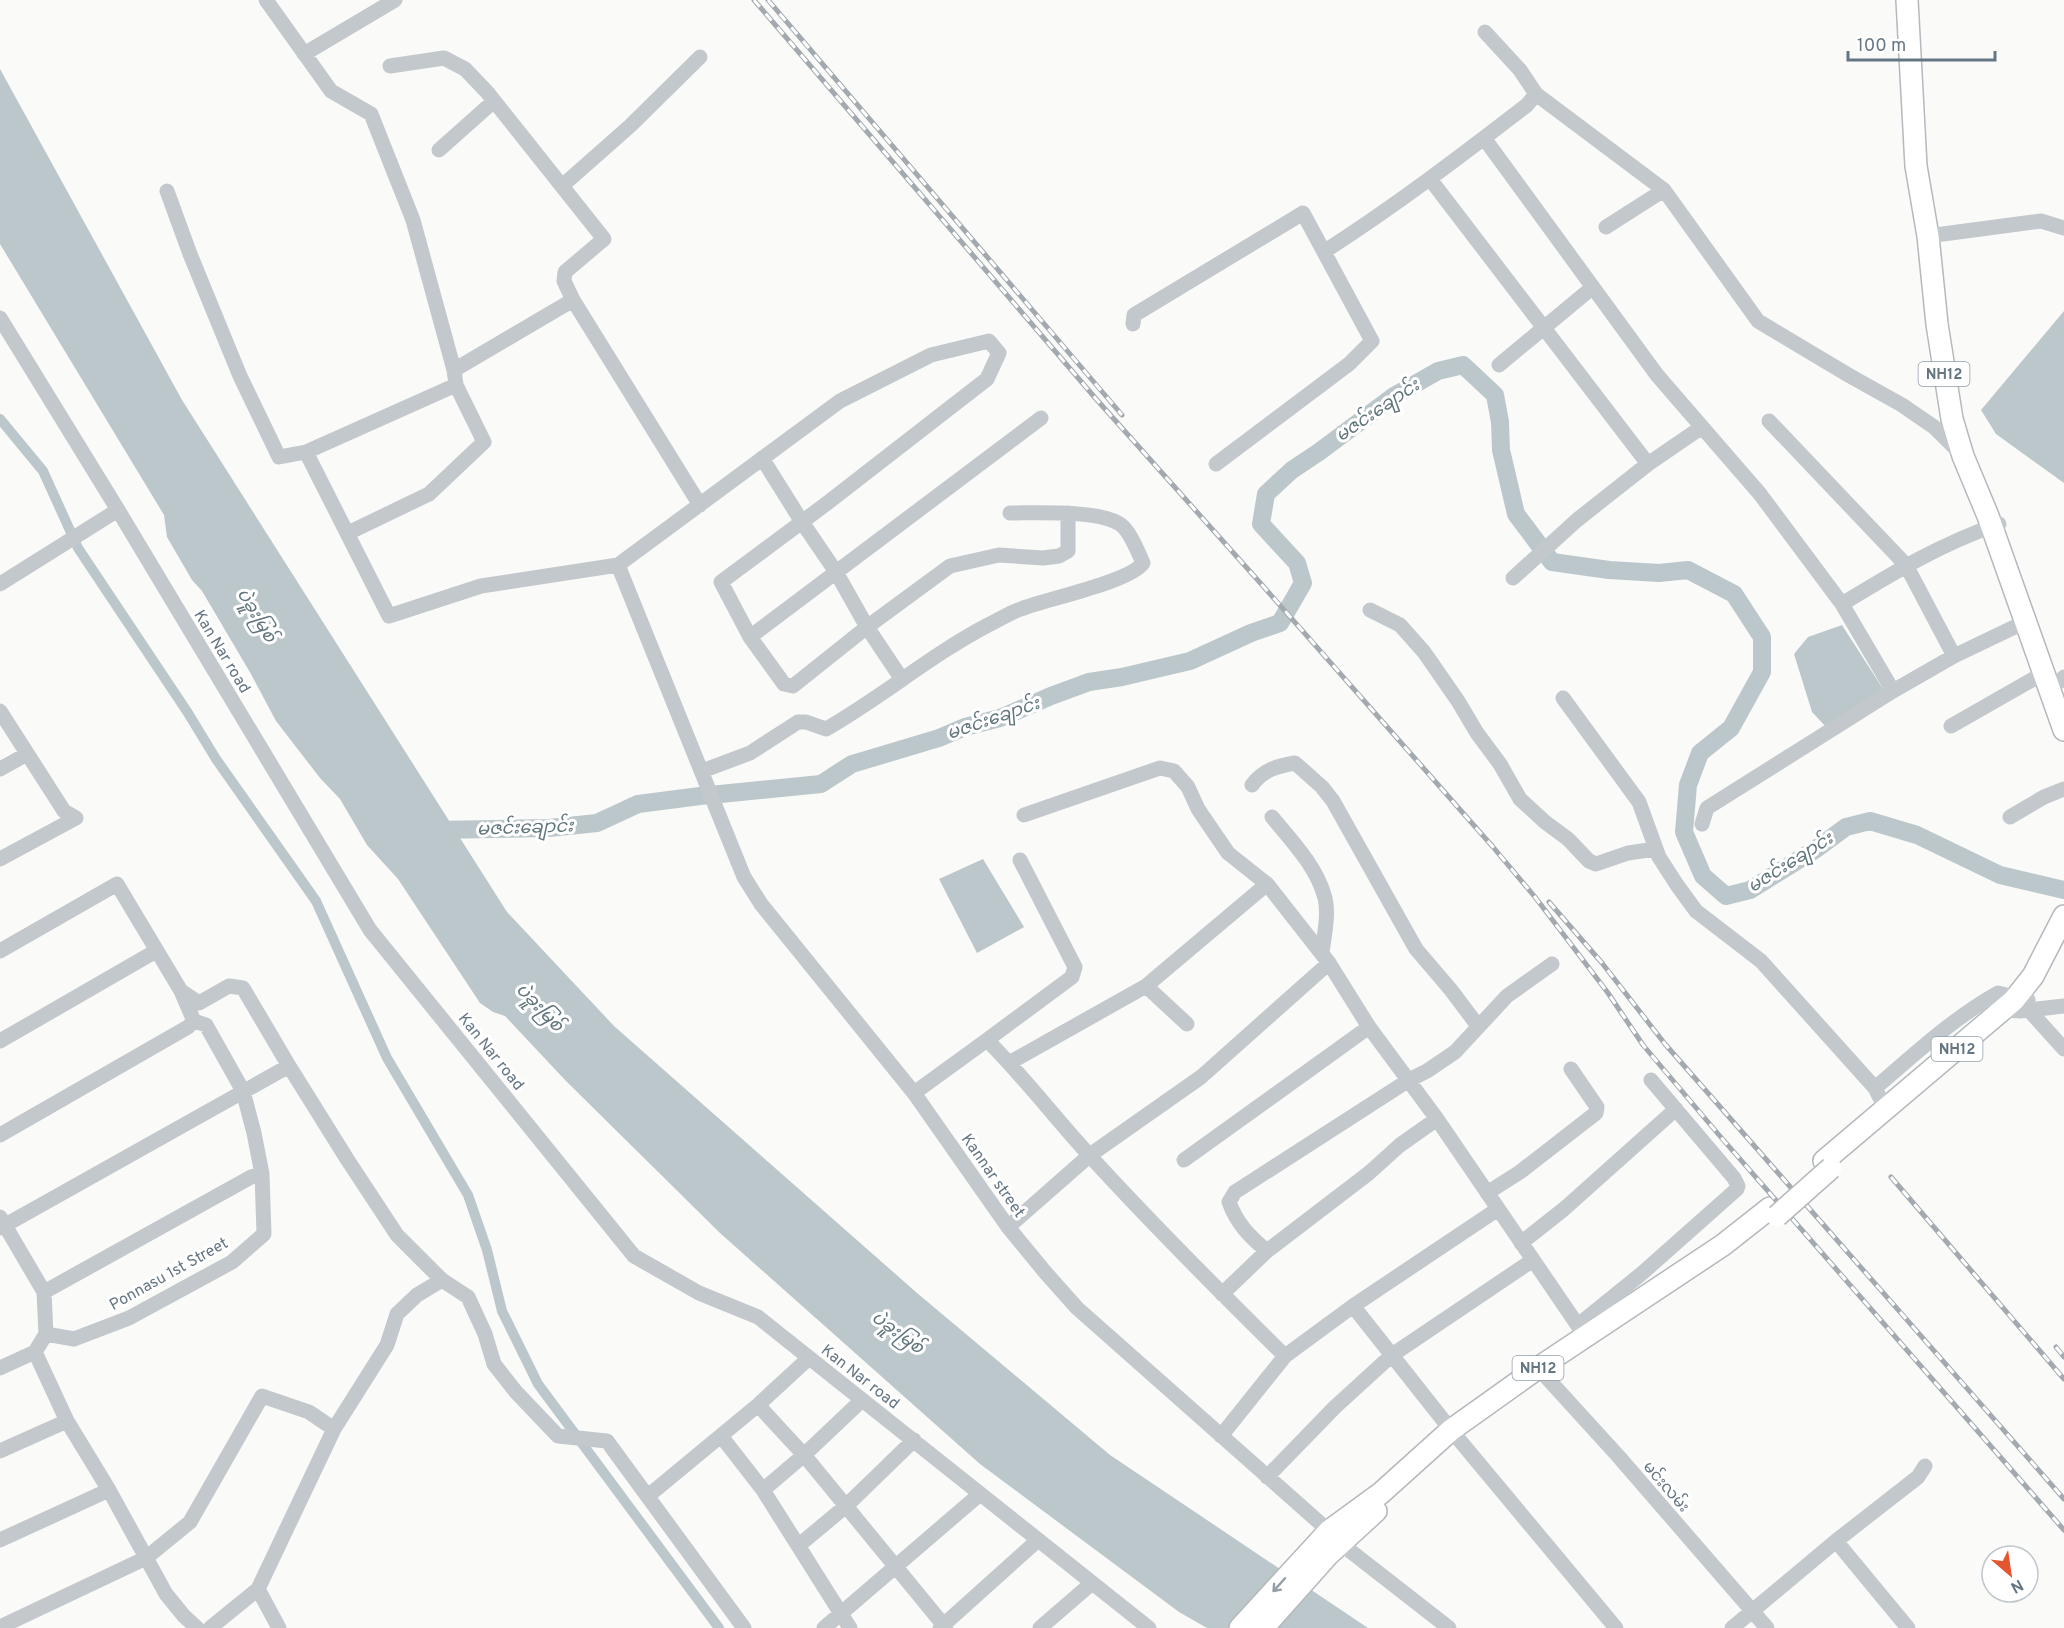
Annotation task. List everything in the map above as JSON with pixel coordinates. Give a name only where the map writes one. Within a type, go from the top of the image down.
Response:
[{"type":"highway","name":"NH12","points":[[1907,0],[1916,166],[1933,235],[1967,427],[2025,622],[2058,682]]},
{"type":"highway","name":"NH12","points":[[1918,0],[1937,324],[1952,419],[1963,456],[1996,525],[2058,682],[2064,730]]},
{"type":"highway","name":"NH12","points":[[1828,1164],[2011,1021],[2064,916]]},
{"type":"highway","name":"NH12","points":[[1240,1628],[1381,1492],[1542,1372],[1591,1344],[1732,1253],[1885,1108],[2019,1005],[2064,948]]},
{"type":"highway","name":"NH12","points":[[1542,1372],[1582,1330],[1774,1212]]},
{"type":"highway","name":"NH12","points":[[1263,1628],[1329,1543]]},
{"type":"street","points":[[266,0],[331,91],[371,114],[413,220],[455,378],[484,442],[429,494],[348,533]]},
{"type":"street","points":[[304,54],[395,0]]},
{"type":"street","points":[[1485,32],[1520,70],[1536,94],[1664,190],[1758,321],[1902,405],[1934,427],[1963,456]]},
{"type":"street","points":[[562,186],[630,126],[700,57]]},
{"type":"street","points":[[390,66],[444,58],[465,69],[494,101],[604,239],[565,272],[564,281],[573,300],[700,505]]},
{"type":"street","points":[[1325,251],[1430,179],[1527,105],[1536,94]]},
{"type":"street","points":[[440,150],[494,101]]},
{"type":"street","points":[[1484,138],[1657,375],[1760,494],[1842,604],[1893,691]]},
{"type":"street","points":[[1430,179],[1648,464]]},
{"type":"street","points":[[167,190],[190,254],[240,376],[279,457],[306,452],[455,378],[573,300]]},
{"type":"street","points":[[1605,227],[1664,190]]},
{"type":"street","points":[[1133,324],[1134,315],[1302,213],[1325,251],[1372,341],[1349,364],[1216,464]]},
{"type":"street","points":[[1933,235],[2041,221],[2064,228]]},
{"type":"street","points":[[1499,365],[1593,287]]},
{"type":"street","name":"Kan Nar road","points":[[0,318],[370,930],[634,1256],[699,1293],[758,1317],[1148,1628]]},
{"type":"street","points":[[306,452],[389,616],[481,586],[618,565],[840,400],[931,355],[989,341],[999,353],[987,379],[721,582],[750,638],[784,684],[794,686],[867,627],[950,566],[999,555],[1043,558],[1059,556],[1068,551],[1068,513]]},
{"type":"street","points":[[750,638],[1041,418]]},
{"type":"street","points":[[1769,421],[1906,565],[1954,656]]},
{"type":"street","points":[[1513,578],[1576,520],[1648,464],[1702,427]]},
{"type":"street","points":[[762,458],[901,678]]},
{"type":"street","points":[[0,584],[118,510]]},
{"type":"street","points":[[704,775],[750,753],[798,722],[806,722],[826,729],[901,678],[972,634],[1019,609],[1098,585],[1138,569],[1143,562],[1135,544],[1120,523],[1068,513],[1010,513]]},
{"type":"street","points":[[1842,604],[1939,548],[1996,525]]},
{"type":"street","name":"Kannar street","points":[[618,565],[744,877],[761,904],[914,1093],[1008,1227],[1077,1308],[1267,1477],[1329,1543],[1449,1628]]},
{"type":"street","points":[[1370,610],[1400,625],[1424,652],[1500,764],[1520,799],[1568,839],[1589,861],[1596,864],[1628,852],[1656,849]]},
{"type":"street","points":[[1702,824],[1707,808],[1893,691],[1954,656],[2025,622]]},
{"type":"street","points":[[1951,726],[2058,682]]},
{"type":"street","points":[[1563,698],[1639,802],[1656,849],[1669,874],[1696,911],[1761,961],[1875,1089],[1885,1108]]},
{"type":"street","points":[[0,711],[64,811],[76,818],[0,860]]},
{"type":"street","points":[[0,769],[27,754]]},
{"type":"street","points":[[1252,784],[1259,776],[1276,766],[1295,763],[1322,787],[1333,801],[1361,849],[1416,949],[1478,1026]]},
{"type":"street","points":[[1024,815],[1160,768],[1174,771],[1188,787],[1198,809],[1228,853],[1268,884],[1325,958],[1369,1027],[1437,1119],[1582,1330],[1737,1189],[1738,1185],[1734,1178],[1651,1080]]},
{"type":"street","points":[[2010,817],[2064,789]]},
{"type":"street","points":[[1008,1227],[1089,1155],[1201,1077],[1325,958],[1325,898],[1315,873],[1272,817]]},
{"type":"street","points":[[914,1093],[1072,977],[1075,967],[1020,860]]},
{"type":"street","points":[[0,951],[117,884],[181,991],[194,1021],[188,1028],[0,1135]]},
{"type":"street","points":[[1009,1063],[1146,986],[1268,884]]},
{"type":"street","points":[[0,1041],[156,951]]},
{"type":"street","points":[[1267,1251],[1250,1237],[1235,1218],[1229,1202],[1235,1192],[1455,1052],[1507,996],[1552,964]]},
{"type":"street","points":[[181,991],[199,1003],[229,986],[243,988],[346,1159],[397,1235],[442,1280],[468,1297],[485,1334],[494,1364],[516,1392],[558,1436],[607,1441],[744,1628]]},
{"type":"street","points":[[1146,986],[1187,1024]]},
{"type":"street","points":[[1875,1089],[1935,1037],[1998,993],[2019,1005],[2064,1049]]},
{"type":"street","points":[[2019,1005],[2064,1006]]},
{"type":"street","name":"Ponnasu 1st Street","points":[[46,1334],[74,1339],[129,1318],[232,1262],[264,1234],[262,1174],[255,1133],[243,1090],[206,1025],[194,1021]]},
{"type":"street","points":[[1184,1160],[1369,1027]]},
{"type":"street","points":[[987,1040],[1089,1155],[1222,1294],[1285,1356]]},
{"type":"street","points":[[0,1368],[35,1352],[46,1334],[44,1292],[2,1223],[289,1066]]},
{"type":"street","points":[[1487,1193],[1520,1172],[1596,1113],[1597,1107],[1571,1069]]},
{"type":"street","points":[[1521,1243],[1564,1209],[1676,1109]]},
{"type":"street","points":[[1222,1294],[1267,1251],[1369,1173],[1400,1145],[1437,1119]]},
{"type":"street","points":[[44,1292],[250,1177],[262,1174]]},
{"type":"street","points":[[1221,1436],[1285,1356],[1353,1306],[1498,1209]]},
{"type":"street","points":[[1267,1477],[1335,1407],[1392,1355],[1533,1260]]},
{"type":"street","points":[[210,1628],[258,1588],[334,1429],[387,1345],[397,1314],[417,1295],[442,1280]]},
{"type":"street","points":[[1353,1306],[1456,1435],[1616,1628]]},
{"type":"street","points":[[35,1352],[67,1421],[109,1490],[166,1594],[197,1628]]},
{"type":"street","points":[[648,1496],[758,1406],[809,1358]]},
{"type":"street","name":"မင်းလမ်း","points":[[1542,1372],[1767,1628]]},
{"type":"street","points":[[0,1626],[146,1558],[189,1522],[262,1396],[309,1412],[334,1429]]},
{"type":"street","points":[[763,1490],[862,1400]]},
{"type":"street","points":[[758,1406],[804,1455],[944,1627],[1038,1540]]},
{"type":"street","points":[[0,1451],[67,1421]]},
{"type":"street","points":[[721,1436],[763,1490],[850,1628]]},
{"type":"street","points":[[798,1546],[846,1506],[914,1440]]},
{"type":"street","points":[[1732,1628],[1836,1540],[1918,1477],[1925,1466]]},
{"type":"street","points":[[0,1540],[109,1490]]},
{"type":"street","points":[[824,1628],[980,1494]]},
{"type":"street","points":[[1836,1540],[1908,1628]]},
{"type":"street","points":[[1040,1628],[1092,1583]]},
{"type":"street","points":[[258,1588],[279,1628]]},
{"type":"water","name":"ပဲခူးမြစ်","points":[[0,69],[182,400],[507,912],[614,1026],[917,1293],[1110,1455],[1368,1628],[1207,1628],[1179,1612],[980,1464],[720,1233],[566,1081],[505,1016],[493,1012],[480,1003],[398,879],[367,845],[340,799],[320,778],[276,721],[202,591],[192,580],[167,537],[164,515],[0,244]]},
{"type":"water","points":[[2064,311],[2064,483],[1996,434],[1981,410]]},
{"type":"water","points":[[1842,625],[1885,692],[1827,728],[1812,712],[1794,654],[1808,637]]},
{"type":"water","points":[[983,859],[1024,927],[977,953],[939,879]]},
{"type":"waterway","name":"မဇင်းချောင်း","points":[[433,830],[549,828],[597,823],[638,804],[821,784],[852,764],[1000,718],[1089,682],[1122,677],[1190,661],[1251,633],[1280,623],[1303,583],[1297,563],[1261,524],[1266,494],[1292,470],[1394,396],[1438,371],[1463,365],[1495,395],[1500,422],[1501,450],[1516,514],[1552,562],[1609,570],[1659,573],[1688,570],[1734,594],[1762,637],[1762,672],[1731,728],[1700,753],[1688,785],[1684,832],[1703,876],[1726,896],[1750,890],[1816,849],[1846,827],[1870,821],[1917,835],[2000,875],[2064,890]]},
{"type":"waterway","points":[[0,419],[43,471],[78,548],[216,759],[316,901],[387,1058],[468,1195],[487,1250],[502,1311],[538,1384],[719,1628]]},
{"type":"railway","points":[[754,0],[1097,400],[1493,847],[1535,897],[1608,993],[1643,1045],[2064,1530]]},
{"type":"railway","points":[[768,0],[1122,415]]},
{"type":"railway","points":[[1549,902],[1602,963],[1665,1044],[2064,1499]]},
{"type":"railway","points":[[1891,1177],[2064,1379]]},
{"type":"railway","points":[[2056,1347],[2064,1357]]}]
